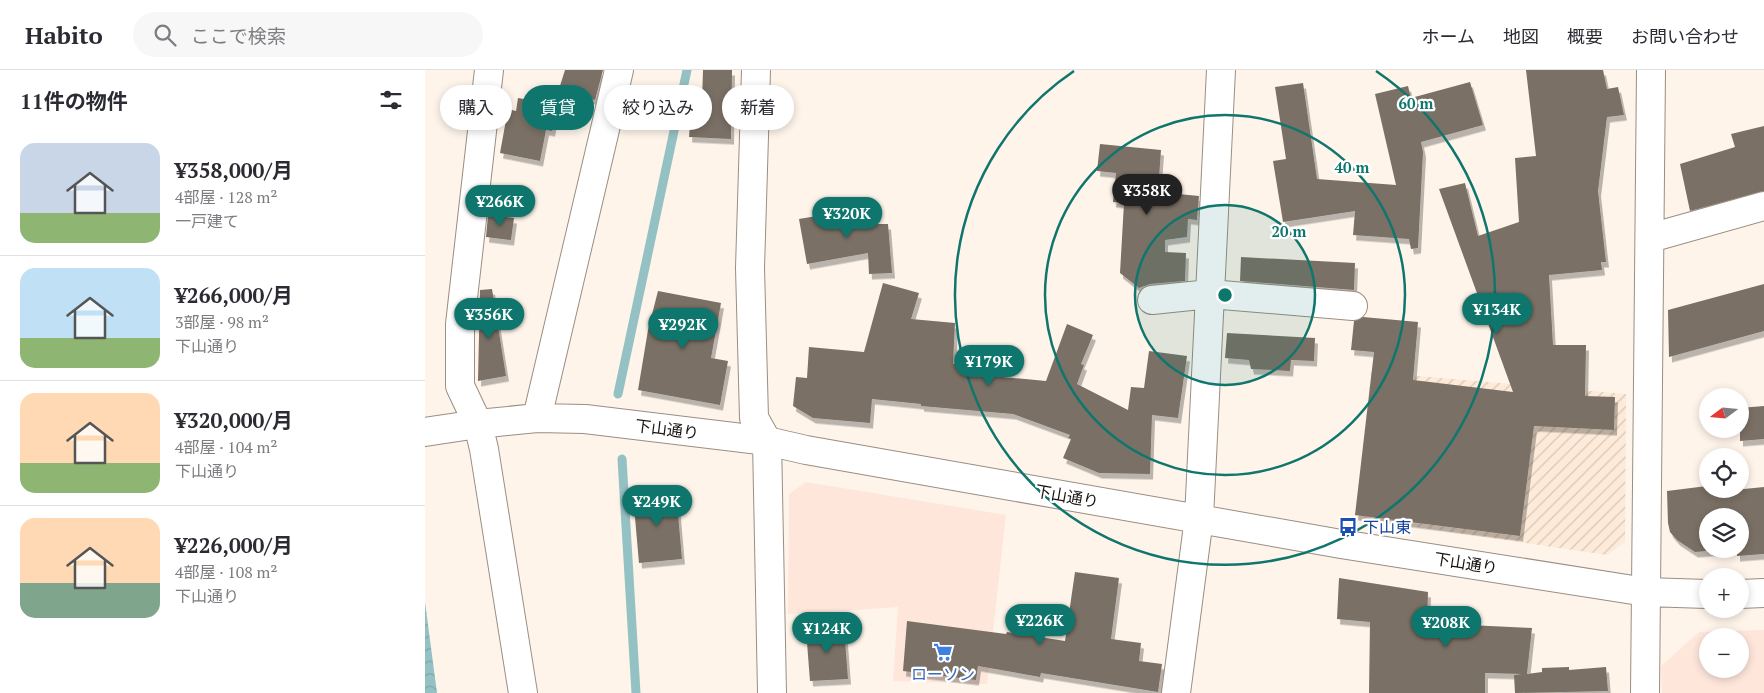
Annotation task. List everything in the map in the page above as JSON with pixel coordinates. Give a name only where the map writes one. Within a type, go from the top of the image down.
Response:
[{"type":"street","points":[[489,70],[460,324],[461,386],[469,425],[483,449],[523,693]]},
{"type":"street","points":[[537,418],[619,70]]},
{"type":"street","points":[[756,70],[750,268],[754,418],[767,440],[772,693]]},
{"type":"street","points":[[1176,693],[1199,518],[1221,70]]},
{"type":"street","points":[[1645,693],[1644,637],[1651,70]]},
{"type":"street","points":[[1650,238],[1764,206]]},
{"type":"street","points":[[1152,300],[1210,294],[1353,306]]},
{"type":"street","name":"下山通り","points":[[425,432],[537,418],[585,419],[767,440],[805,450],[1341,544],[1646,592],[1699,594]]},
{"type":"street","points":[[1749,594],[1764,593]]},
{"type":"shaded area","points":[[1371,372],[1626,394],[1625,542],[1607,555],[1355,518]]},
{"type":"shaded area","points":[[806,482],[1006,515],[987,684],[893,681],[898,607],[788,614],[789,494]]},
{"type":"shaded area","points":[[1749,630],[1764,630],[1764,693],[1662,693],[1661,666],[1699,632],[1699,678],[1749,678]]},
{"type":"water","points":[[425,602],[437,693],[425,693]]},
{"type":"building","points":[[565,70],[603,70],[595,100],[594,85],[560,85]]},
{"type":"building","points":[[703,70],[732,70],[732,85],[722,85],[722,130],[731,130],[731,139],[689,137],[690,130],[712,130],[712,85],[702,85]]},
{"type":"building","points":[[1526,70],[1603,70],[1607,89],[1618,87],[1624,115],[1607,117],[1598,191],[1606,262],[1601,262],[1602,270],[1549,275],[1553,345],[1586,345],[1585,396],[1615,397],[1614,430],[1534,426],[1520,536],[1355,515],[1374,352],[1351,350],[1354,321],[1363,317],[1418,322],[1413,380],[1513,392],[1439,189],[1465,183],[1478,236],[1519,222],[1515,158],[1536,156]]},
{"type":"building","points":[[1470,82],[1483,125],[1421,142],[1423,152],[1418,248],[1411,249],[1409,239],[1353,235],[1355,211],[1283,222],[1273,161],[1286,159],[1275,87],[1303,83],[1317,179],[1396,185],[1375,94],[1408,86],[1411,98]]},
{"type":"building","points":[[518,98],[522,99],[522,130],[546,130],[540,161],[500,153],[504,130],[512,130],[512,110],[516,111]]},
{"type":"building","points":[[1764,126],[1764,191],[1690,211],[1680,164],[1735,147],[1731,134]]},
{"type":"building","points":[[1100,144],[1161,150],[1158,192],[1199,196],[1197,220],[1188,219],[1187,237],[1165,240],[1165,252],[1186,253],[1185,281],[1150,284],[1139,288],[1120,273],[1124,203],[1113,202],[1116,173],[1097,171]]},
{"type":"building","points":[[871,210],[871,224],[888,224],[892,273],[869,274],[868,253],[807,264],[799,219],[846,211]]},
{"type":"building","points":[[488,215],[514,218],[511,240],[486,237]]},
{"type":"building","points":[[1241,257],[1355,263],[1354,290],[1240,281]]},
{"type":"building","points":[[883,283],[919,293],[911,319],[955,323],[953,364],[972,366],[971,374],[1046,381],[1067,324],[1093,335],[1081,364],[1084,365],[1077,384],[1128,410],[1131,387],[1144,388],[1149,351],[1187,356],[1178,418],[1152,415],[1150,474],[1099,473],[1063,458],[1071,439],[1068,438],[1070,435],[1013,414],[921,406],[921,404],[872,399],[870,423],[813,418],[793,406],[796,377],[807,378],[809,347],[864,352]]},
{"type":"building","points":[[1764,284],[1764,331],[1669,357],[1668,310]]},
{"type":"building","points":[[492,289],[506,376],[478,381],[480,290]]},
{"type":"building","points":[[658,291],[721,303],[711,358],[728,361],[720,405],[638,390],[648,330]]},
{"type":"building","points":[[1227,333],[1315,338],[1314,361],[1291,360],[1290,371],[1251,369],[1249,360],[1225,358]]},
{"type":"building","points":[[1764,406],[1764,439],[1740,441],[1740,438],[1749,438],[1749,407]]},
{"type":"building","points":[[1699,487],[1699,498],[1749,498],[1749,488],[1764,487],[1764,554],[1749,555],[1749,508],[1699,508],[1699,552],[1695,552],[1677,540],[1670,532],[1667,491]]},
{"type":"building","points":[[676,491],[682,559],[639,563],[633,495]]},
{"type":"building","points":[[1075,572],[1119,578],[1111,639],[1141,643],[1139,661],[1162,664],[1158,692],[1041,673],[1040,677],[978,666],[976,680],[903,671],[907,621],[1006,634],[1007,632],[1065,641]]},
{"type":"building","points":[[1339,578],[1428,592],[1427,623],[1532,628],[1527,674],[1542,672],[1542,668],[1569,667],[1569,670],[1606,667],[1608,691],[1515,693],[1514,675],[1522,674],[1485,673],[1485,693],[1369,693],[1370,622],[1337,619]]},
{"type":"building","points":[[844,627],[848,679],[810,681],[806,630]]},
{"type":"waterway","points":[[618,394],[687,70]]},
{"type":"waterway","points":[[622,459],[636,693]]},
{"type":"place","name":"下山東","points":[[1348,527]]},
{"type":"place","name":"ローソン","points":[[943,652]]}]
